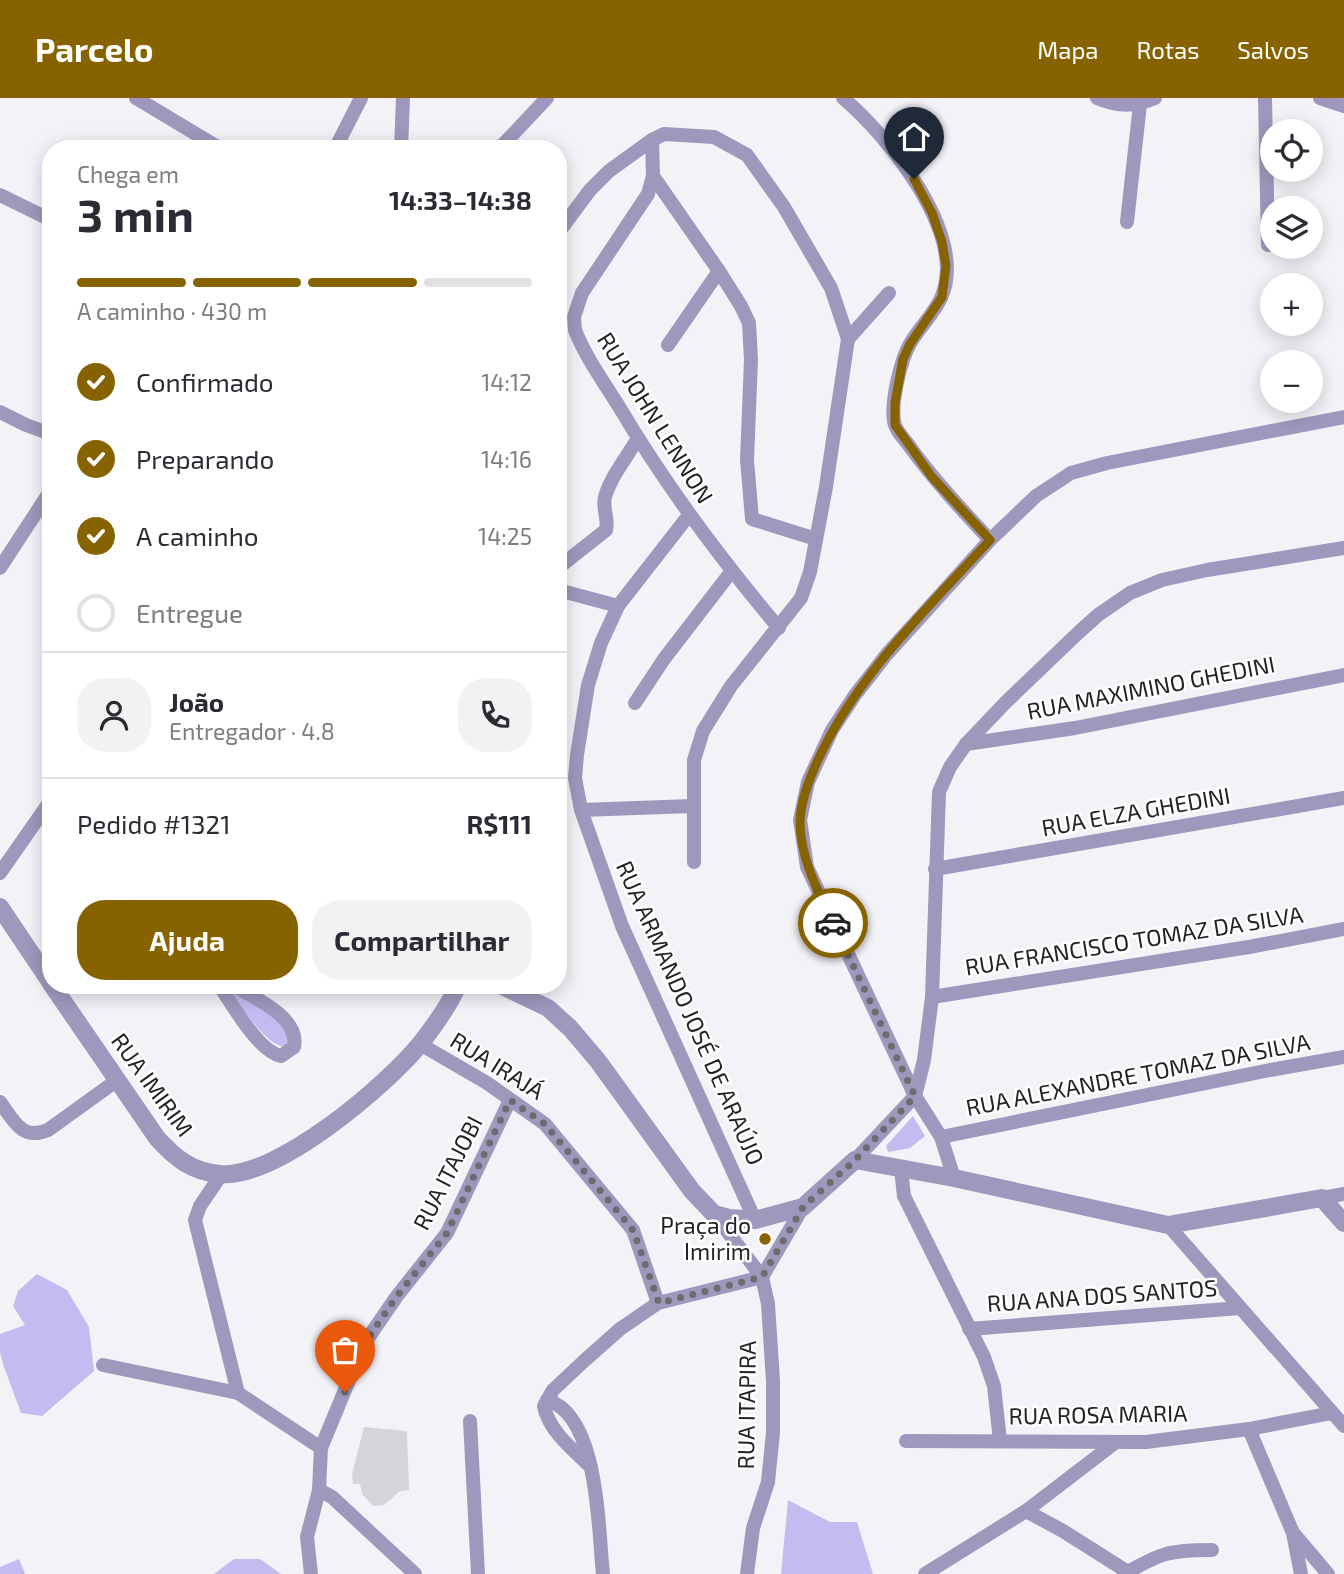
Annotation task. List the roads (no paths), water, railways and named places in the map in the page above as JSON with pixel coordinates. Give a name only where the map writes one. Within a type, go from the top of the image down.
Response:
[{"type":"street","points":[[136,98],[206,140]]},
{"type":"street","points":[[340,140],[361,98]]},
{"type":"street","points":[[401,140],[403,98]]},
{"type":"street","points":[[507,140],[547,98]]},
{"type":"street","points":[[843,98],[879,132],[922,192],[942,242],[946,266],[942,297],[903,359],[895,403],[895,425],[932,477],[990,540]]},
{"type":"street","points":[[1097,98],[1121,106],[1140,104],[1155,98]]},
{"type":"street","points":[[1265,98],[1267,196]]},
{"type":"street","points":[[1320,98],[1344,106]]},
{"type":"street","points":[[1127,222],[1140,104]]},
{"type":"street","points":[[567,221],[590,190],[609,171],[652,140],[664,134],[714,137],[747,155],[784,207],[831,288],[848,339],[810,572],[801,598],[732,686],[703,731],[694,760],[694,862]]},
{"type":"street","name":"RUA JOHN LENNON","points":[[652,140],[653,176],[648,194],[582,293],[574,317],[578,338],[638,438],[689,515],[731,572],[779,628]]},
{"type":"street","points":[[653,176],[719,271],[741,306],[748,323],[751,344],[747,460],[752,519],[816,539]]},
{"type":"street","points":[[0,195],[42,216]]},
{"type":"street","points":[[668,345],[719,271]]},
{"type":"street","points":[[848,339],[888,293]]},
{"type":"street","points":[[0,412],[42,431]]},
{"type":"street","points":[[954,1178],[941,1137],[915,1096],[807,867],[800,820],[808,782],[832,730],[887,654],[990,540],[1036,496],[1071,473],[1107,463],[1344,417]]},
{"type":"street","points":[[567,561],[606,530],[604,500],[609,486],[638,438]]},
{"type":"street","points":[[0,568],[6,547],[42,501]]},
{"type":"street","name":"RUA ARMANDO JOSÉ DE ARAÚJO","points":[[689,515],[618,606],[601,643],[588,685],[575,778],[581,810],[622,926],[755,1220]]},
{"type":"street","points":[[603,1574],[588,1452],[576,1426],[558,1403],[547,1400],[559,1384],[620,1329],[659,1303],[762,1277],[803,1207],[855,1160],[915,1096],[924,1060],[932,997],[939,792],[950,767],[966,744],[1078,633],[1130,593],[1162,580],[1207,570],[1344,548]]},
{"type":"street","points":[[635,703],[664,659],[731,572]]},
{"type":"street","points":[[567,592],[618,606]]},
{"type":"street","name":"RUA MAXIMINO GHEDINI","points":[[966,744],[1075,728],[1344,675]]},
{"type":"street","name":"RUA ELZA GHEDINI","points":[[935,869],[1344,799]]},
{"type":"street","points":[[581,810],[692,806]]},
{"type":"street","points":[[0,873],[42,817]]},
{"type":"street","name":"RUA IMIRIM","points":[[0,907],[42,970]]},
{"type":"street","name":"RUA FRANCISCO TOMAZ DA SILVA","points":[[932,997],[1249,947],[1344,929]]},
{"type":"street","name":"RUA IMIRIM","points":[[58,994],[116,1081],[176,1158],[198,1169],[222,1175]]},
{"type":"street","points":[[225,994],[253,1034],[275,1055],[281,1056],[294,1048],[296,1038],[292,1029],[271,1008],[247,994]]},
{"type":"street","points":[[238,1394],[195,1220],[200,1206],[222,1175],[273,1161],[362,1102],[420,1044],[454,994]]},
{"type":"street","points":[[520,994],[548,1007],[570,1028],[598,1060],[692,1191],[714,1214],[755,1220],[803,1207]]},
{"type":"street","name":"RUA IRAJÁ","points":[[420,1044],[487,1083],[545,1124],[633,1230],[659,1303]]},
{"type":"street","name":"RUA ALEXANDRE TOMAZ DA SILVA","points":[[941,1137],[1270,1070],[1344,1058]]},
{"type":"street","points":[[0,1102],[19,1127],[28,1134],[36,1135],[48,1130],[116,1081]]},
{"type":"street","name":"RUA ITAJOBI","points":[[310,1574],[307,1537],[319,1490],[321,1448],[364,1344],[397,1296],[447,1233],[510,1100]]},
{"type":"street","points":[[855,1160],[954,1178],[1168,1224],[1344,1194]]},
{"type":"street","points":[[901,1169],[904,1196],[984,1357],[994,1387],[1000,1441]]},
{"type":"street","points":[[1322,1198],[1344,1223]]},
{"type":"street","name":"RUA ITAPIRA","points":[[714,1214],[762,1277],[771,1335],[773,1433],[768,1482],[753,1528],[747,1574]]},
{"type":"street","points":[[1168,1224],[1344,1426]]},
{"type":"street","name":"RUA ANA DOS SANTOS","points":[[969,1329],[1240,1308]]},
{"type":"street","points":[[103,1365],[238,1394],[321,1448]]},
{"type":"street","name":"RUA ROSA MARIA","points":[[906,1441],[1146,1442],[1249,1429],[1332,1413]]},
{"type":"street","points":[[470,1421],[478,1574]]},
{"type":"street","points":[[1249,1429],[1293,1533],[1301,1574]]},
{"type":"street","points":[[925,1574],[1026,1511],[1116,1442]]},
{"type":"street","points":[[319,1490],[332,1497],[415,1574]]},
{"type":"street","points":[[1026,1511],[1063,1531],[1128,1573],[1163,1553],[1212,1550]]},
{"type":"street","points":[[1293,1533],[1328,1574]]},
{"type":"place","name":"Praça do Imirim","points":[[765,1239]]}]
